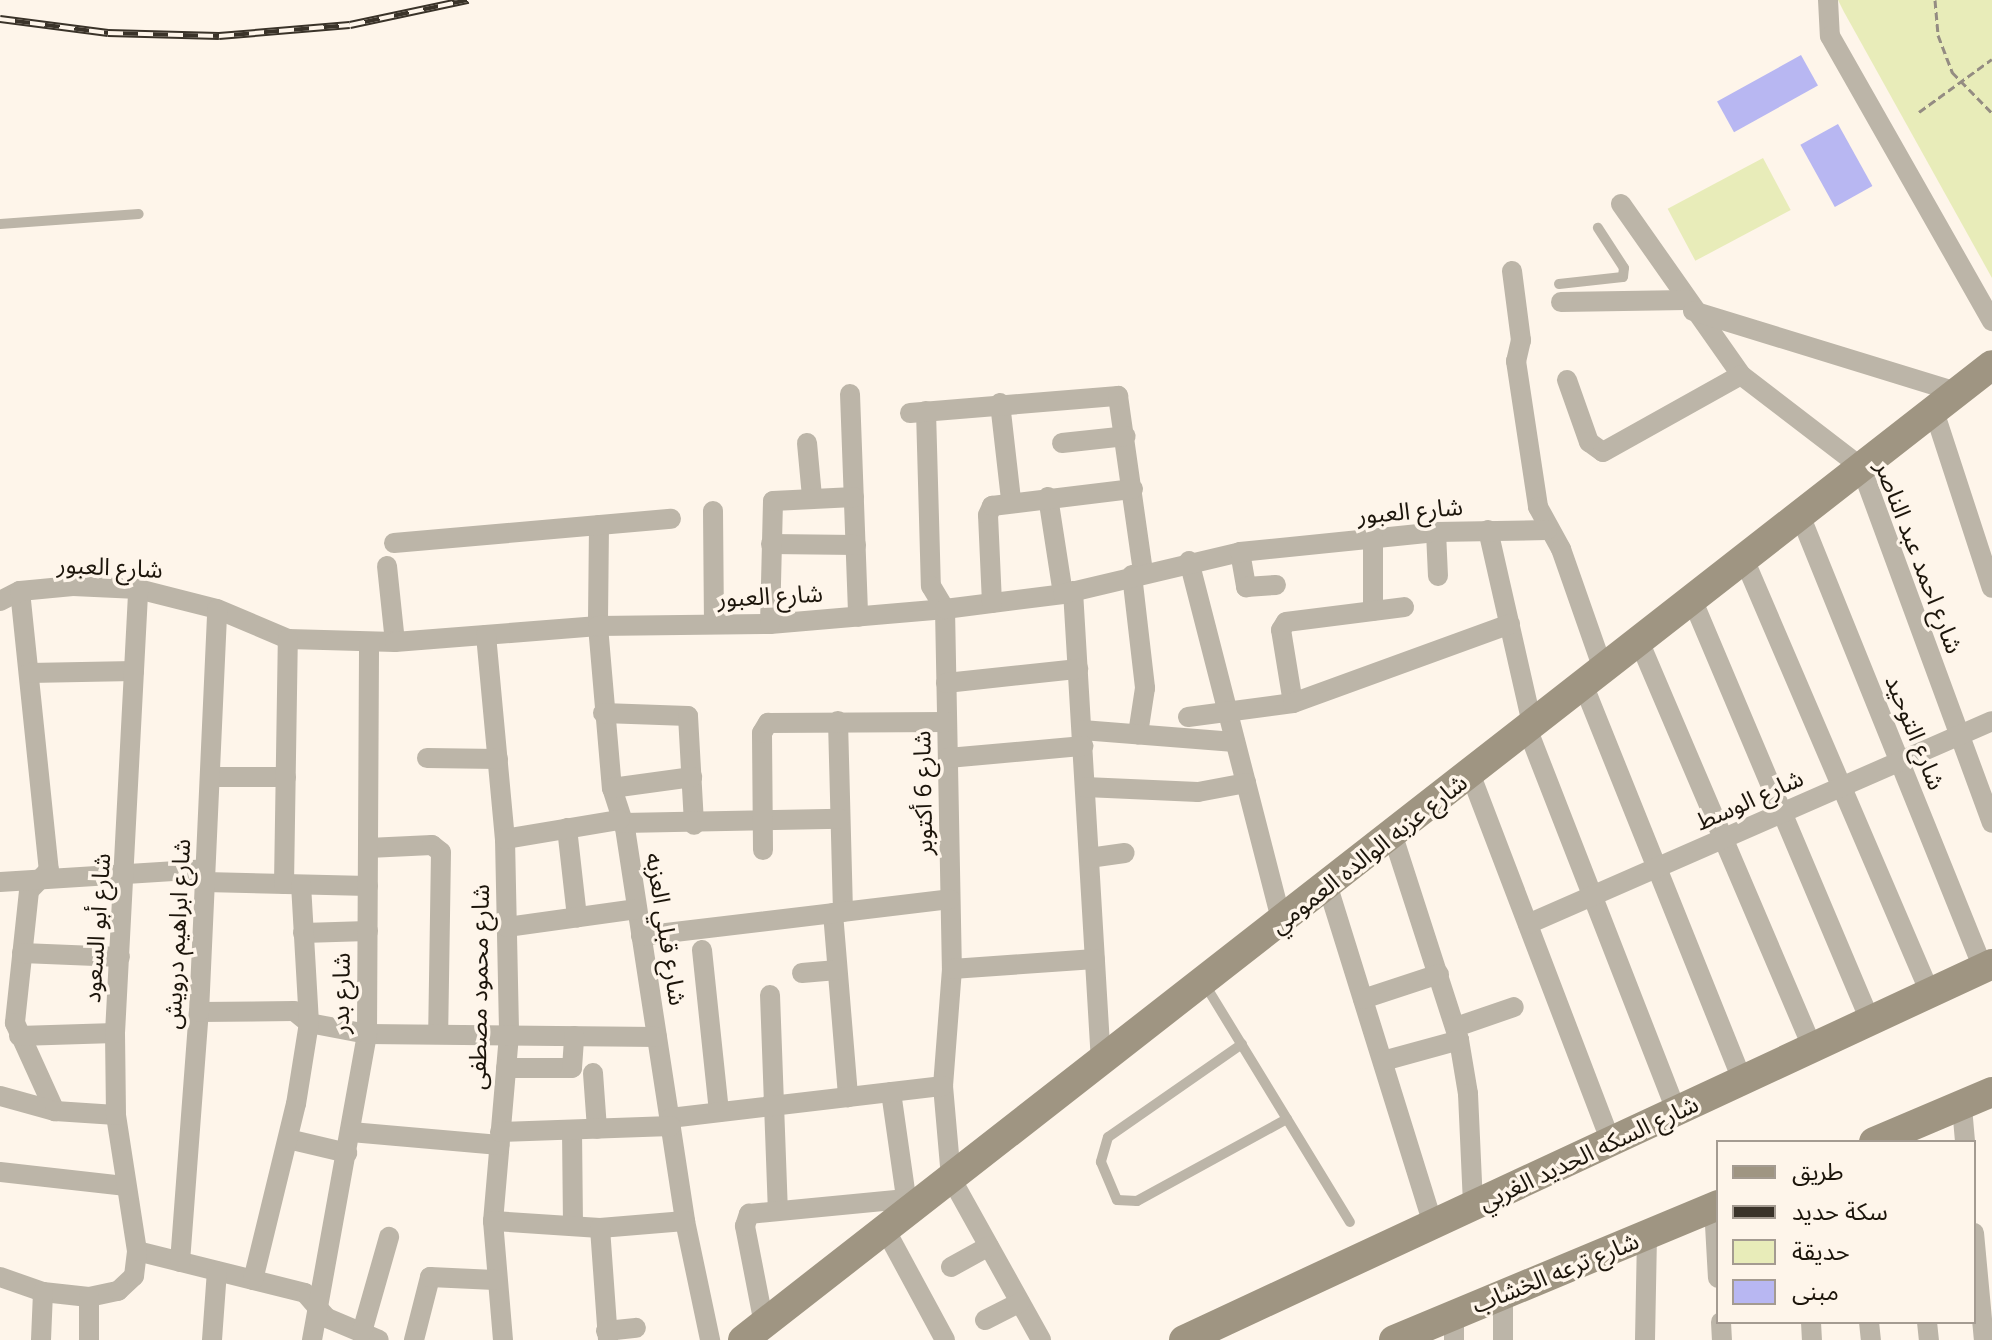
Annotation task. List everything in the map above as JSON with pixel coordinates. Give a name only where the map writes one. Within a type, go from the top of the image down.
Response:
[{"type":"street","points":[[1828,0],[1830,36],[1992,321]]},
{"type":"street","name":"شارع احمد عبد الناصر","points":[[1621,204],[1741,375],[1861,467],[1992,823]]},
{"type":"street","points":[[1512,271],[1521,340],[1516,361],[1538,507],[1547,530],[1561,549],[1593,676],[1659,867],[1742,1080]]},
{"type":"street","points":[[1569,293],[1689,305],[1946,402],[1992,588]]},
{"type":"street","name":"شارع عزبه الوالده العمومي","points":[[754,1332],[899,1213],[951,1178],[1992,365]]},
{"type":"street","points":[[1567,380],[1591,446],[1603,452],[1741,375]]},
{"type":"street","points":[[850,394],[858,617]]},
{"type":"street","points":[[1011,500],[1000,403],[1116,395],[1122,401],[1133,489],[1145,688],[1138,734]]},
{"type":"street","name":"شارع 6 أكتوبر","points":[[951,1178],[943,1086],[952,969],[945,609],[931,586],[918,412],[1000,403]]},
{"type":"street","points":[[1062,443],[1126,436]]},
{"type":"street","points":[[807,443],[812,497]]},
{"type":"street","points":[[992,603],[988,515],[997,503],[1133,489]]},
{"type":"street","points":[[770,624],[773,501],[854,497]]},
{"type":"street","points":[[1048,497],[1068,592],[1078,669],[1101,1060]]},
{"type":"street","points":[[713,511],[714,624]]},
{"type":"street","name":"شارع التوحيد","points":[[1800,515],[1900,762],[1988,966]]},
{"type":"street","points":[[394,543],[671,519]]},
{"type":"street","name":"شارع قبلي العزبه","points":[[599,525],[598,626],[603,713],[612,788],[637,909],[685,1221],[710,1340]]},
{"type":"street","points":[[1488,530],[1530,726],[1676,1111]]},
{"type":"street","name":"شارع العبور","points":[[0,601],[20,591],[73,586],[138,589],[217,609],[288,639],[395,642],[598,626],[770,624],[945,609],[1068,592],[1189,561],[1240,552],[1436,532],[1547,530]]},
{"type":"street","points":[[1436,532],[1438,576]]},
{"type":"street","points":[[1373,538],[1373,611]]},
{"type":"street","points":[[771,544],[856,545]]},
{"type":"street","points":[[1240,552],[1246,587],[1276,585]]},
{"type":"street","points":[[1744,559],[1930,992]]},
{"type":"street","points":[[1189,561],[1281,920]]},
{"type":"street","points":[[387,566],[395,642]]},
{"type":"street","name":"شارع أبو السعود","points":[[136,1260],[116,1115],[115,1033],[127,870],[138,589]]},
{"type":"street","points":[[20,591],[46,876]]},
{"type":"street","points":[[1692,599],[1870,1020]]},
{"type":"street","points":[[1293,703],[1283,624],[1404,607]]},
{"type":"street","name":"شارع ابراهيم درويش","points":[[180,1262],[199,1012],[217,609]]},
{"type":"street","points":[[1188,717],[1229,716],[1293,703],[1510,624]]},
{"type":"street","name":"شارع محمود مصطفى","points":[[486,635],[505,839],[509,1035],[493,1221],[495,1280],[503,1340]]},
{"type":"street","points":[[253,1280],[288,1139],[309,1023],[303,933],[292,884],[286,777],[288,639]]},
{"type":"street","points":[[1639,641],[1812,1047]]},
{"type":"street","name":"شارع بدر","points":[[312,1340],[315,1303],[333,1242],[333,1216],[367,1034],[369,642]]},
{"type":"street","points":[[946,683],[1078,669]]},
{"type":"street","points":[[29,673],[134,671]]},
{"type":"street","points":[[603,713],[686,714],[694,825]]},
{"type":"street","points":[[763,850],[765,725],[772,721],[947,722]]},
{"type":"street","points":[[838,721],[837,970],[848,1097]]},
{"type":"street","name":"شارع الوسط","points":[[1528,924],[1992,721]]},
{"type":"street","points":[[948,758],[1082,738],[1138,734],[1235,742]]},
{"type":"street","points":[[427,758],[498,759]]},
{"type":"street","points":[[1470,773],[1611,1142]]},
{"type":"street","points":[[210,777],[286,777]]},
{"type":"street","points":[[612,788],[692,777]]},
{"type":"street","points":[[1085,787],[1198,792],[1246,783]]},
{"type":"street","points":[[505,839],[621,821],[679,820],[694,825],[840,819]]},
{"type":"street","points":[[567,828],[577,917]]},
{"type":"street","points":[[1392,833],[1458,1033],[1470,1122],[1473,1205]]},
{"type":"street","points":[[368,848],[432,845],[441,852],[438,1034]]},
{"type":"street","points":[[1089,858],[1125,853]]},
{"type":"street","points":[[0,882],[127,870],[292,884],[368,886]]},
{"type":"street","points":[[46,876],[29,891],[11,1023],[55,1111]]},
{"type":"street","points":[[1327,884],[1433,1224]]},
{"type":"street","points":[[641,936],[950,899]]},
{"type":"street","points":[[507,927],[637,909]]},
{"type":"street","points":[[303,933],[368,931]]},
{"type":"street","points":[[702,950],[719,1112]]},
{"type":"street","points":[[22,953],[120,957]]},
{"type":"street","points":[[952,969],[1095,959]]},
{"type":"street","name":"شارع السكه الحديد الغربي","points":[[1184,1340],[1988,966]]},
{"type":"street","points":[[802,973],[837,970]]},
{"type":"street","points":[[1363,999],[1439,974]]},
{"type":"street","points":[[770,995],[778,1210]]},
{"type":"street","points":[[1383,1061],[1458,1033],[1514,1007]]},
{"type":"street","points":[[199,1012],[294,1011],[309,1023],[367,1034],[657,1037]]},
{"type":"street","points":[[11,1023],[115,1033]]},
{"type":"street","points":[[506,1068],[572,1068],[574,1036]]},
{"type":"street","points":[[593,1073],[597,1129]]},
{"type":"street","points":[[351,1132],[500,1139],[670,1122],[719,1112],[943,1086]]},
{"type":"street","points":[[891,1092],[899,1213],[945,1340]]},
{"type":"street","points":[[1884,1140],[1910,1135],[1992,1092]]},
{"type":"street","points":[[0,1096],[55,1111],[116,1115]]},
{"type":"street","points":[[1962,1107],[1965,1140]]},
{"type":"street","points":[[572,1130],[573,1226]]},
{"type":"street","points":[[288,1139],[347,1153]]},
{"type":"street","points":[[0,1172],[124,1186]]},
{"type":"street","points":[[951,1178],[1041,1340]]},
{"type":"street","name":"شارع ترعه الخشاب","points":[[1394,1340],[1454,1327],[1503,1292],[1716,1206]]},
{"type":"street","points":[[754,1332],[745,1226],[753,1212],[899,1213]]},
{"type":"street","points":[[493,1221],[600,1228],[685,1221]]},
{"type":"street","points":[[600,1228],[607,1336],[636,1328]]},
{"type":"street","points":[[1645,1340],[1647,1234]]},
{"type":"street","points":[[0,1277],[43,1292],[89,1297],[125,1288],[136,1260],[180,1262],[305,1293],[327,1318],[370,1336],[389,1237]]},
{"type":"street","points":[[951,1267],[989,1246]]},
{"type":"street","points":[[1976,1254],[1984,1340]]},
{"type":"street","points":[[212,1340],[217,1271]]},
{"type":"street","points":[[414,1340],[430,1277],[495,1280]]},
{"type":"street","points":[[41,1340],[43,1292]]},
{"type":"street","points":[[1503,1292],[1503,1340]]},
{"type":"street","points":[[89,1297],[89,1340]]},
{"type":"street","points":[[985,1320],[1020,1302]]},
{"type":"lane","points":[[0,224],[139,214]]},
{"type":"lane","points":[[1569,293],[1623,277],[1624,268],[1598,228]]},
{"type":"lane","points":[[1203,981],[1350,1222]]},
{"type":"lane","points":[[1242,1044],[1108,1137],[1101,1162],[1117,1200],[1137,1201],[1287,1119]]},
{"type":"path","points":[[1935,0],[1938,35],[1959,83],[1992,113]]},
{"type":"path","points":[[1919,112],[1992,59]]},
{"type":"green space","points":[[1838,0],[1992,0],[1992,278],[1844,12]]},
{"type":"green space","points":[[1763,158],[1791,210],[1695,261],[1668,209]]},
{"type":"building","points":[[1801,55],[1818,86],[1734,132],[1717,102]]},
{"type":"building","points":[[1838,124],[1872,186],[1835,207],[1800,145]]},
{"type":"railway","points":[[0,19],[108,33],[219,36],[350,25],[468,0]]}]
